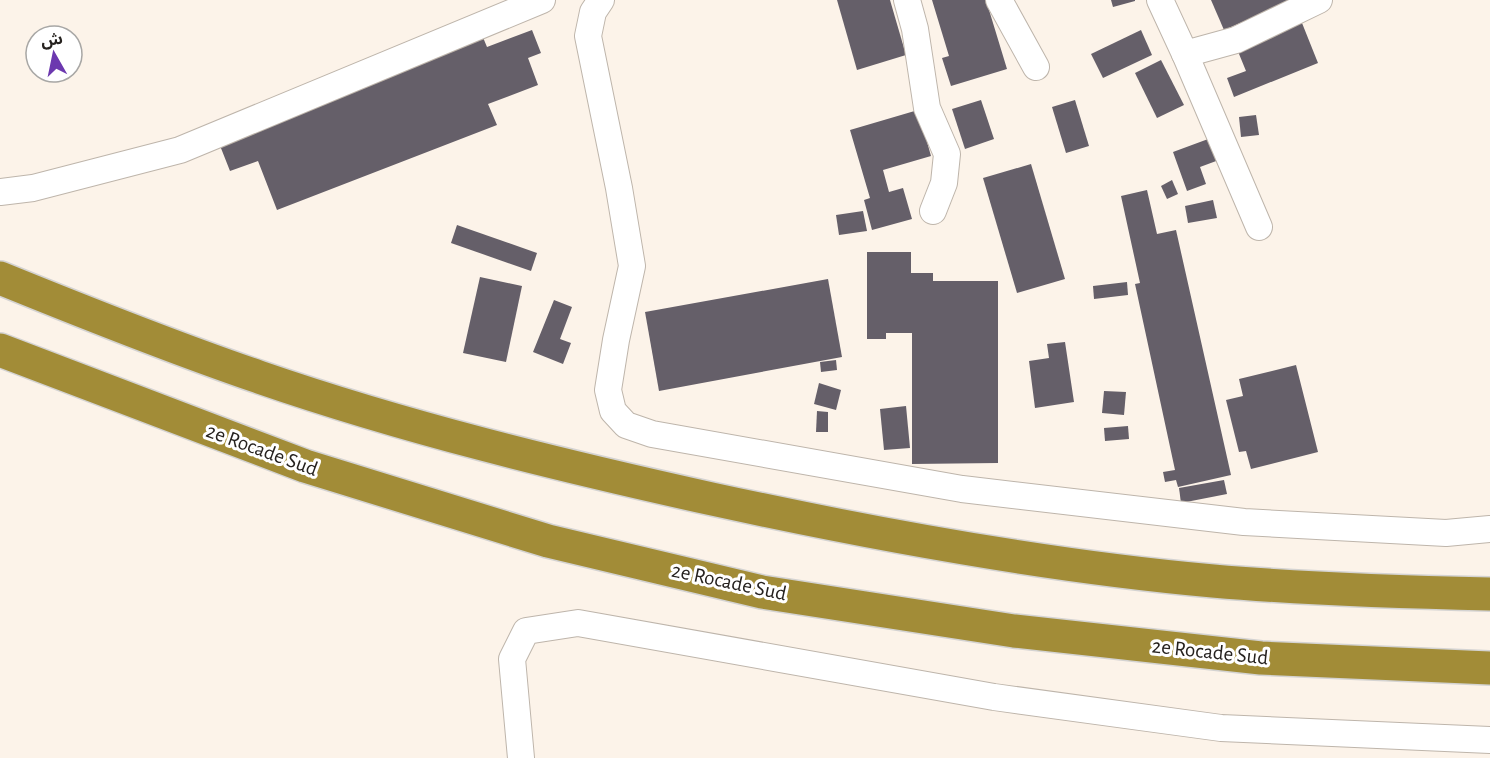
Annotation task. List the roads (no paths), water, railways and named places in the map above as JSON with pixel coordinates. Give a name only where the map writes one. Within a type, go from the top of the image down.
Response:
[{"type":"highway","points":[[0,278],[110,323],[249,374],[376,414],[499,449],[799,518],[966,549],[1210,580],[1346,591],[1490,594]]},
{"type":"highway","name":"2e Rocade Sud","points":[[0,350],[305,466],[548,541],[762,592],[1014,631],[1261,658],[1490,668]]},
{"type":"street","points":[[0,192],[33,188],[180,150],[542,0]]},
{"type":"street","points":[[601,0],[589,23],[588,36],[619,188],[632,266],[608,390],[613,411],[626,425],[652,434],[985,492],[1244,522],[1446,533],[1490,529]]},
{"type":"street","points":[[907,0],[917,39],[927,108],[947,154],[944,183],[933,211]]},
{"type":"street","points":[[999,0],[1036,67]]},
{"type":"street","points":[[1160,0],[1259,227]]},
{"type":"street","points":[[1185,54],[1236,40],[1319,0]]},
{"type":"street","points":[[520,758],[512,659],[526,631],[578,623],[994,697],[1221,728],[1490,740]]}]
